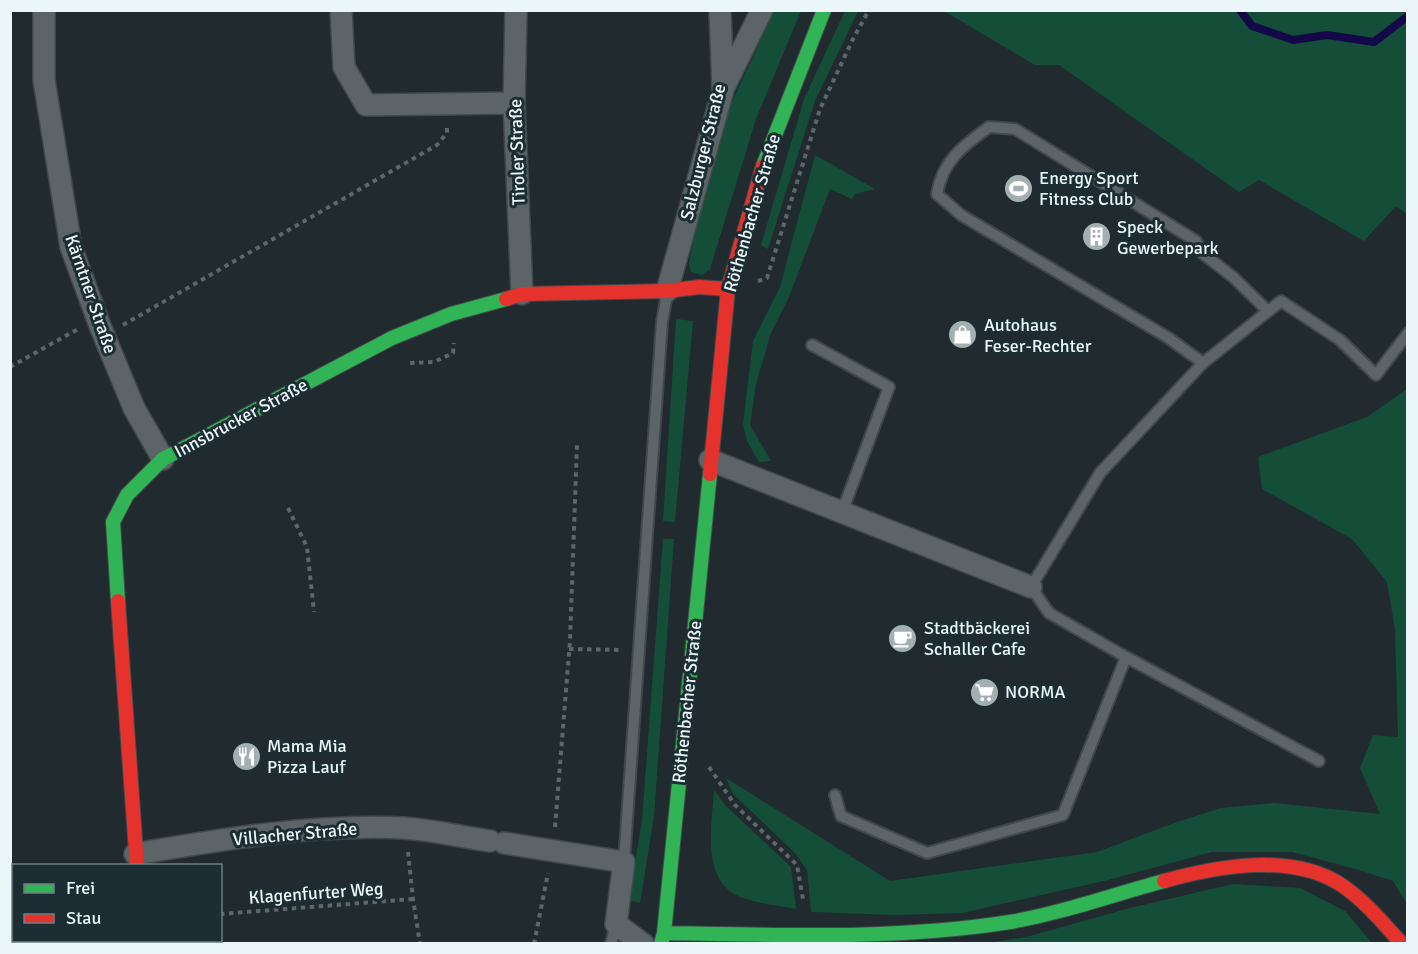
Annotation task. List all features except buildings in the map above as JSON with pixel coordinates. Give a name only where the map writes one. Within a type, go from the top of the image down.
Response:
[{"type":"main road","name":"Röthenbacher Straße","points":[[663,938],[728,289],[767,153],[824,10]]},
{"type":"main road","name":"Innsbrucker Straße","points":[[136,860],[113,522],[127,495],[163,459],[392,338],[451,314],[522,294],[728,289]]},
{"type":"main road","points":[[663,938],[856,935],[960,929],[1060,911],[1210,869],[1258,866],[1299,868],[1323,873],[1348,889],[1402,944]]},
{"type":"main road","points":[[1369,909],[1384,944]]},
{"type":"street","name":"Kärntner Straße","points":[[44,10],[44,80],[71,247],[100,327],[134,408],[163,459]]},
{"type":"street","points":[[341,10],[344,67],[366,105],[514,103]]},
{"type":"street","name":"Tiroler Straße","points":[[516,10],[514,103],[522,294]]},
{"type":"street","name":"Salzburger Straße","points":[[667,291],[723,90],[720,10]]},
{"type":"street","points":[[723,90],[762,10]]},
{"type":"street","points":[[710,460],[1031,586]]},
{"type":"street","name":"Villacher Straße","points":[[136,860],[236,837],[320,828],[406,828],[624,862]]},
{"type":"street","points":[[624,862],[614,934],[643,944]]},
{"type":"lane","points":[[1203,363],[1167,337],[961,215],[937,194],[939,179],[959,149],[989,127],[1015,129],[1196,241],[1202,253],[1268,311]]},
{"type":"lane","points":[[624,862],[662,322],[667,291]]},
{"type":"lane","points":[[1319,761],[1049,613],[1031,586],[1100,473],[1203,363],[1281,301],[1340,340],[1376,375],[1407,333]]},
{"type":"lane","points":[[812,345],[889,387],[842,512]]},
{"type":"lane","points":[[835,795],[842,816],[927,854],[1063,815],[1126,657]]},
{"type":"path","points":[[728,289],[767,278],[820,109],[868,10]]},
{"type":"path","points":[[10,367],[100,327],[437,145],[447,133],[447,105]]},
{"type":"path","points":[[408,363],[434,362],[453,353],[454,344]]},
{"type":"path","points":[[534,944],[553,851],[569,649],[577,444]]},
{"type":"path","points":[[288,508],[307,548],[314,612]]},
{"type":"path","points":[[569,649],[639,650]]},
{"type":"path","points":[[720,785],[735,805],[797,865],[802,899]]},
{"type":"path","points":[[406,828],[420,944]]},
{"type":"path","name":"Klagenfurter Weg","points":[[222,914],[413,898]]},
{"type":"green space","points":[[774,11],[801,11],[756,119],[710,269],[702,275],[691,272],[689,263],[701,202],[732,102]]},
{"type":"green space","points":[[845,11],[858,11],[815,101],[768,249],[761,245],[804,99]]},
{"type":"green space","points":[[944,11],[1407,11],[1407,214],[1396,206],[1364,241],[1259,180],[1239,192],[1059,65],[1035,65]]},
{"type":"green space","points":[[815,155],[875,189],[855,194],[852,199],[830,189],[789,297],[771,333],[756,384],[750,425],[771,461],[759,462],[747,441],[743,424],[753,341],[780,287]]},
{"type":"green space","points":[[676,319],[693,321],[675,522],[663,521]]},
{"type":"green space","points":[[1407,389],[1407,904],[1393,881],[1292,852],[1212,852],[1108,880],[962,913],[894,915],[811,912],[807,870],[795,853],[733,794],[726,778],[890,881],[1097,852],[1221,808],[1274,803],[1380,814],[1360,768],[1373,735],[1398,737],[1395,630],[1387,582],[1352,539],[1262,489],[1258,457],[1367,417]]},
{"type":"green space","points":[[663,539],[674,539],[654,816],[640,903],[629,900],[642,820]]},
{"type":"green space","points":[[714,790],[726,806],[791,867],[796,909],[746,899],[731,892],[721,881],[712,853]]},
{"type":"green space","points":[[1233,884],[1300,888],[1345,911],[1372,943],[982,944],[1026,937],[1130,908]]},
{"type":"waterway","points":[[1240,10],[1252,26],[1293,40],[1327,35],[1374,42],[1408,16]]},
{"type":"traffic: fast","points":[[763,166],[824,10]]},
{"type":"traffic: fast","points":[[118,601],[113,522],[127,495],[163,459],[392,338],[451,314],[506,299]]},
{"type":"traffic: fast","points":[[661,944],[664,933],[710,474]]},
{"type":"traffic: fast","points":[[664,933],[837,935],[967,928],[1049,914],[1164,881]]},
{"type":"traffic: jam","points":[[710,474],[728,289],[763,166]]},
{"type":"traffic: jam","points":[[506,299],[522,294],[667,291],[699,287],[728,289]]},
{"type":"traffic: jam","points":[[118,601],[137,864]]},
{"type":"traffic: jam","points":[[1164,881],[1231,867],[1255,865],[1302,869],[1323,875],[1343,886],[1374,913],[1402,944]]},
{"type":"place","name":"Energy Sport Fitness Club","points":[[1018,188]]},
{"type":"place","name":"Speck Gewerbepark","points":[[1096,237]]},
{"type":"place","name":"Autohaus Feser-Rechter","points":[[963,335]]},
{"type":"place","name":"Stadtbäckerei Schaller Cafe","points":[[903,638]]},
{"type":"place","name":"NORMA","points":[[984,692]]},
{"type":"place","name":"Mama Mia Pizza Lauf","points":[[246,756]]}]
